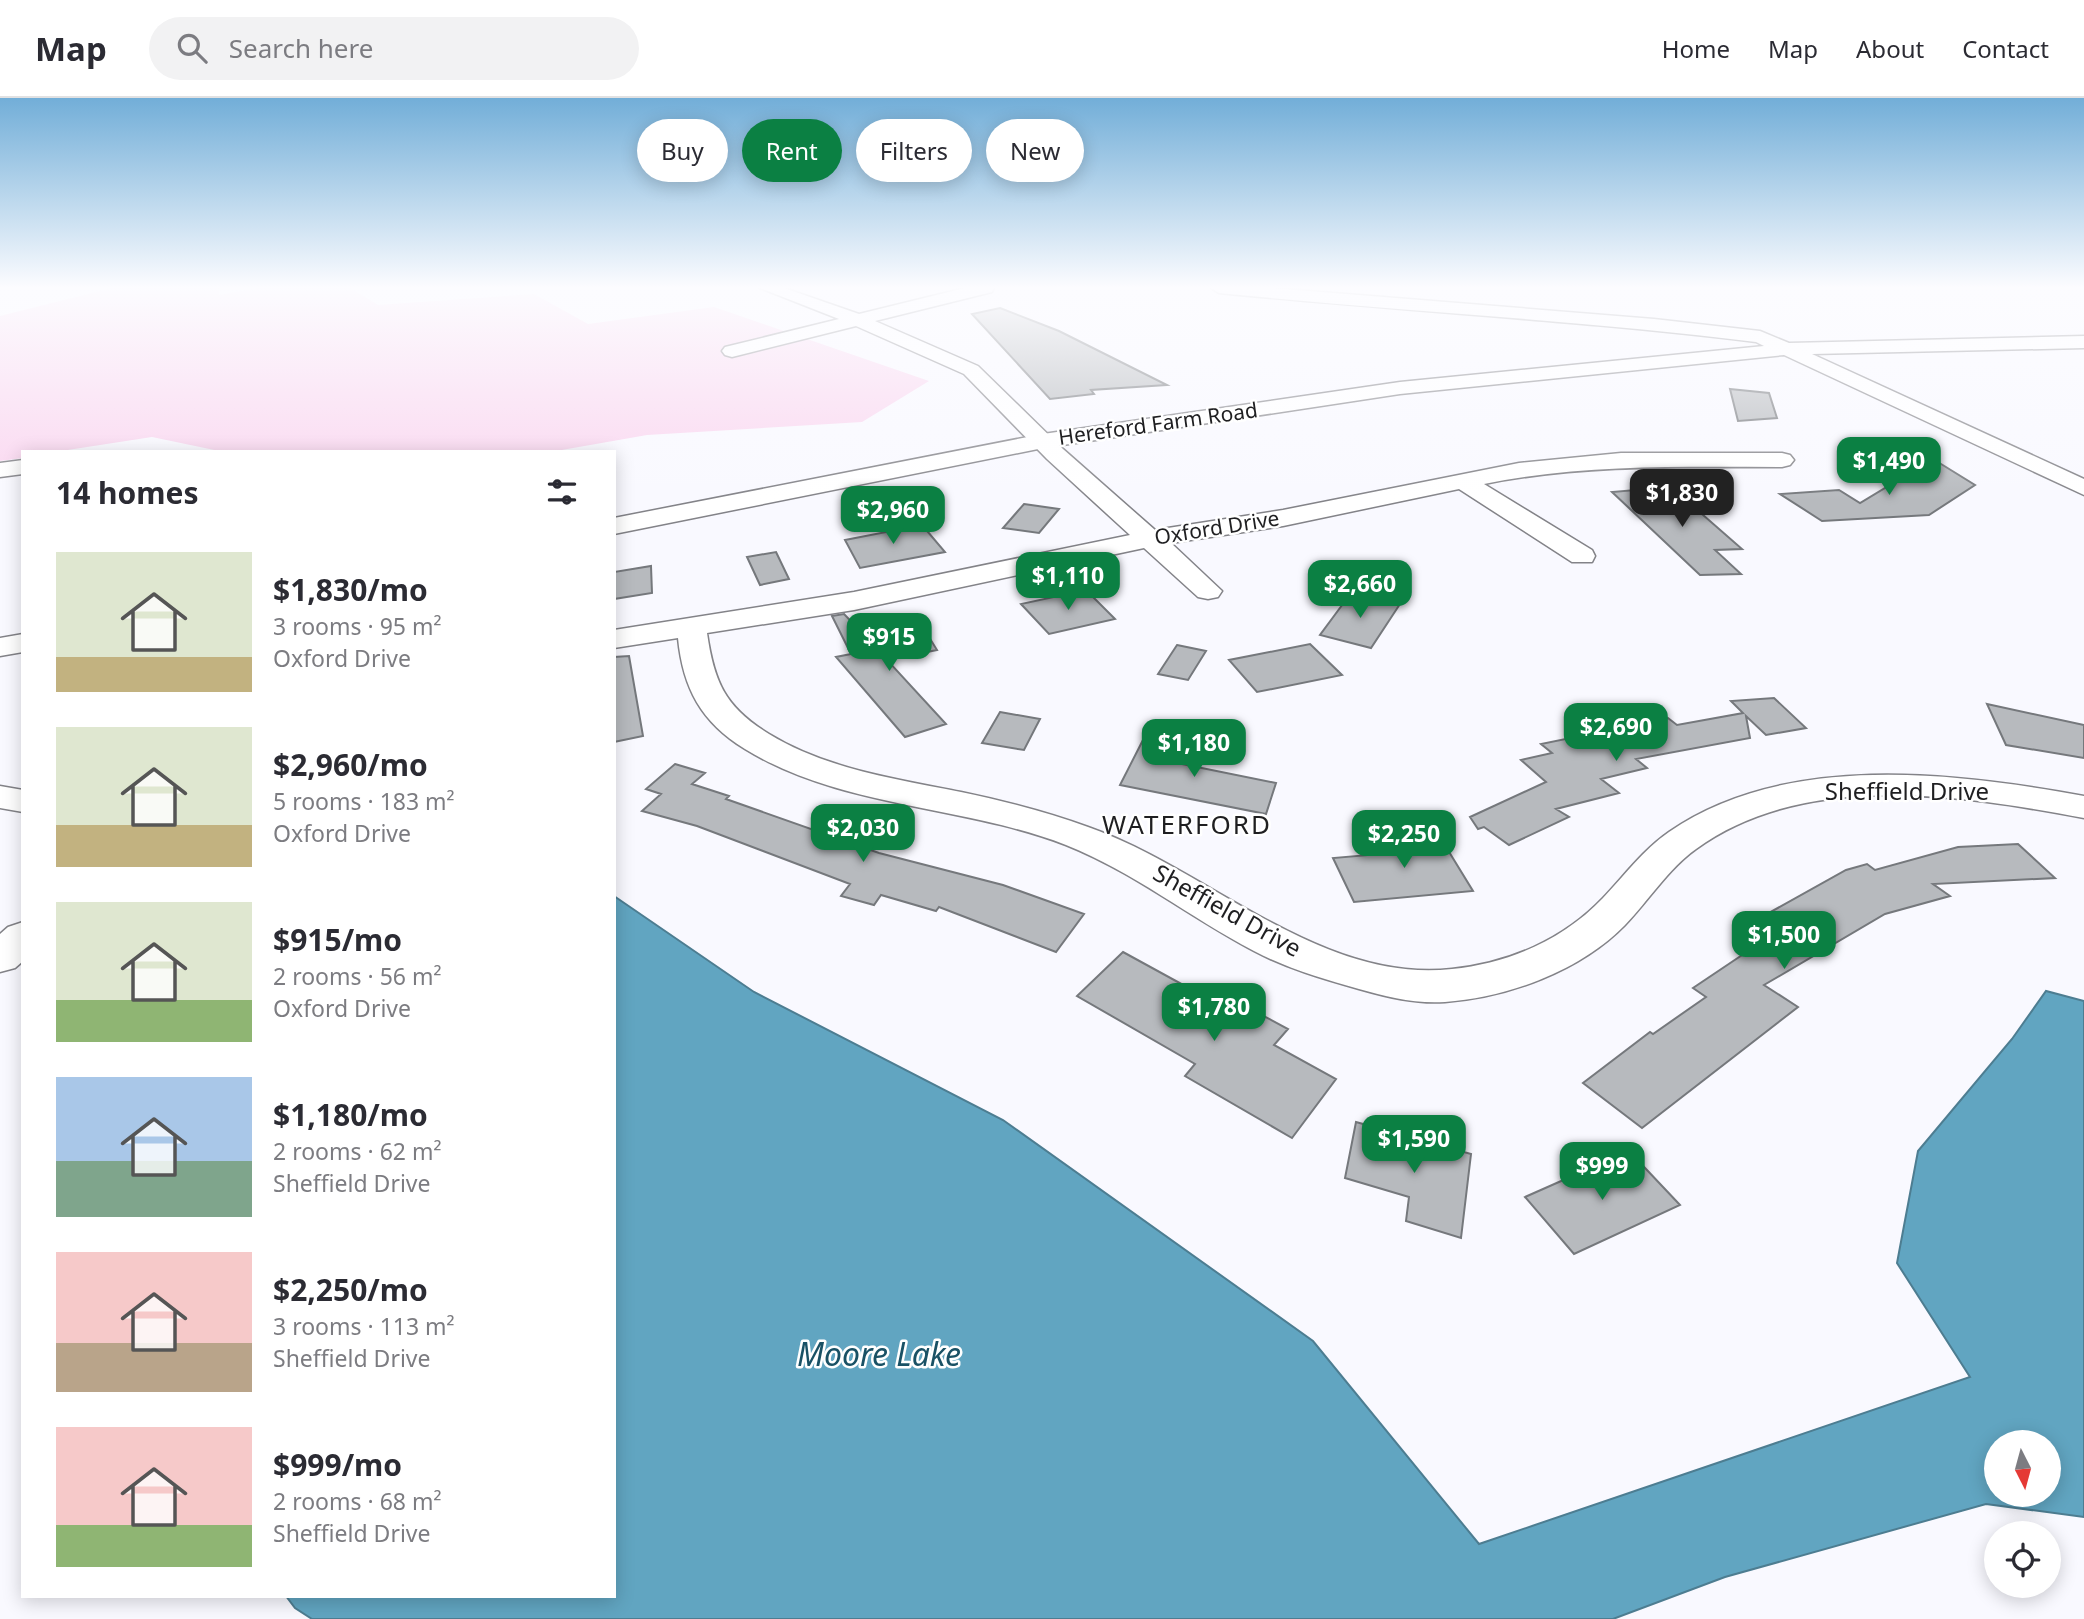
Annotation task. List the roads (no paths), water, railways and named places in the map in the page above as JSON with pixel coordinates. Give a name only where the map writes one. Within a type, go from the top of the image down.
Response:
[{"type":"street","points":[[946,359],[971,370],[1043,441],[1208,591]]},
{"type":"street","name":"Hereford Farm Road","points":[[616,526],[1043,441],[1400,388],[1690,359]]},
{"type":"street","points":[[1811,359],[2084,488]]},
{"type":"street","name":"Oxford Drive","points":[[616,639],[854,601],[1149,539],[1283,518],[1571,463],[1782,460]]},
{"type":"street","points":[[0,470],[21,467]]},
{"type":"street","points":[[1464,482],[1582,556]]},
{"type":"street","name":"Sheffield Drive","points":[[691,627],[702,683],[723,712],[758,743],[818,768],[892,791],[1010,815],[1075,835],[1143,865],[1287,949],[1358,974],[1423,988],[1488,979],[1556,956],[1600,924],[1681,841],[1717,818],[1763,803],[1819,790],[1958,787],[2084,807]]},
{"type":"street","points":[[0,647],[21,643]]},
{"type":"street","points":[[0,797],[21,801]]},
{"type":"street","points":[[0,957],[21,939]]},
{"type":"water","name":"Moore Lake","points":[[616,897],[754,992],[1003,1120],[1313,1341],[1479,1544],[1970,1377],[1897,1263],[1918,1151],[2012,1039],[2046,991],[2084,1001],[2084,1517],[2009,1507],[2062,1507],[2062,1430],[1984,1430],[1984,1505],[1725,1577],[1613,1619],[312,1619],[295,1608],[288,1598],[616,1598]]},
{"type":"district","name":"WATERFORD","points":[[1187,825]]}]
